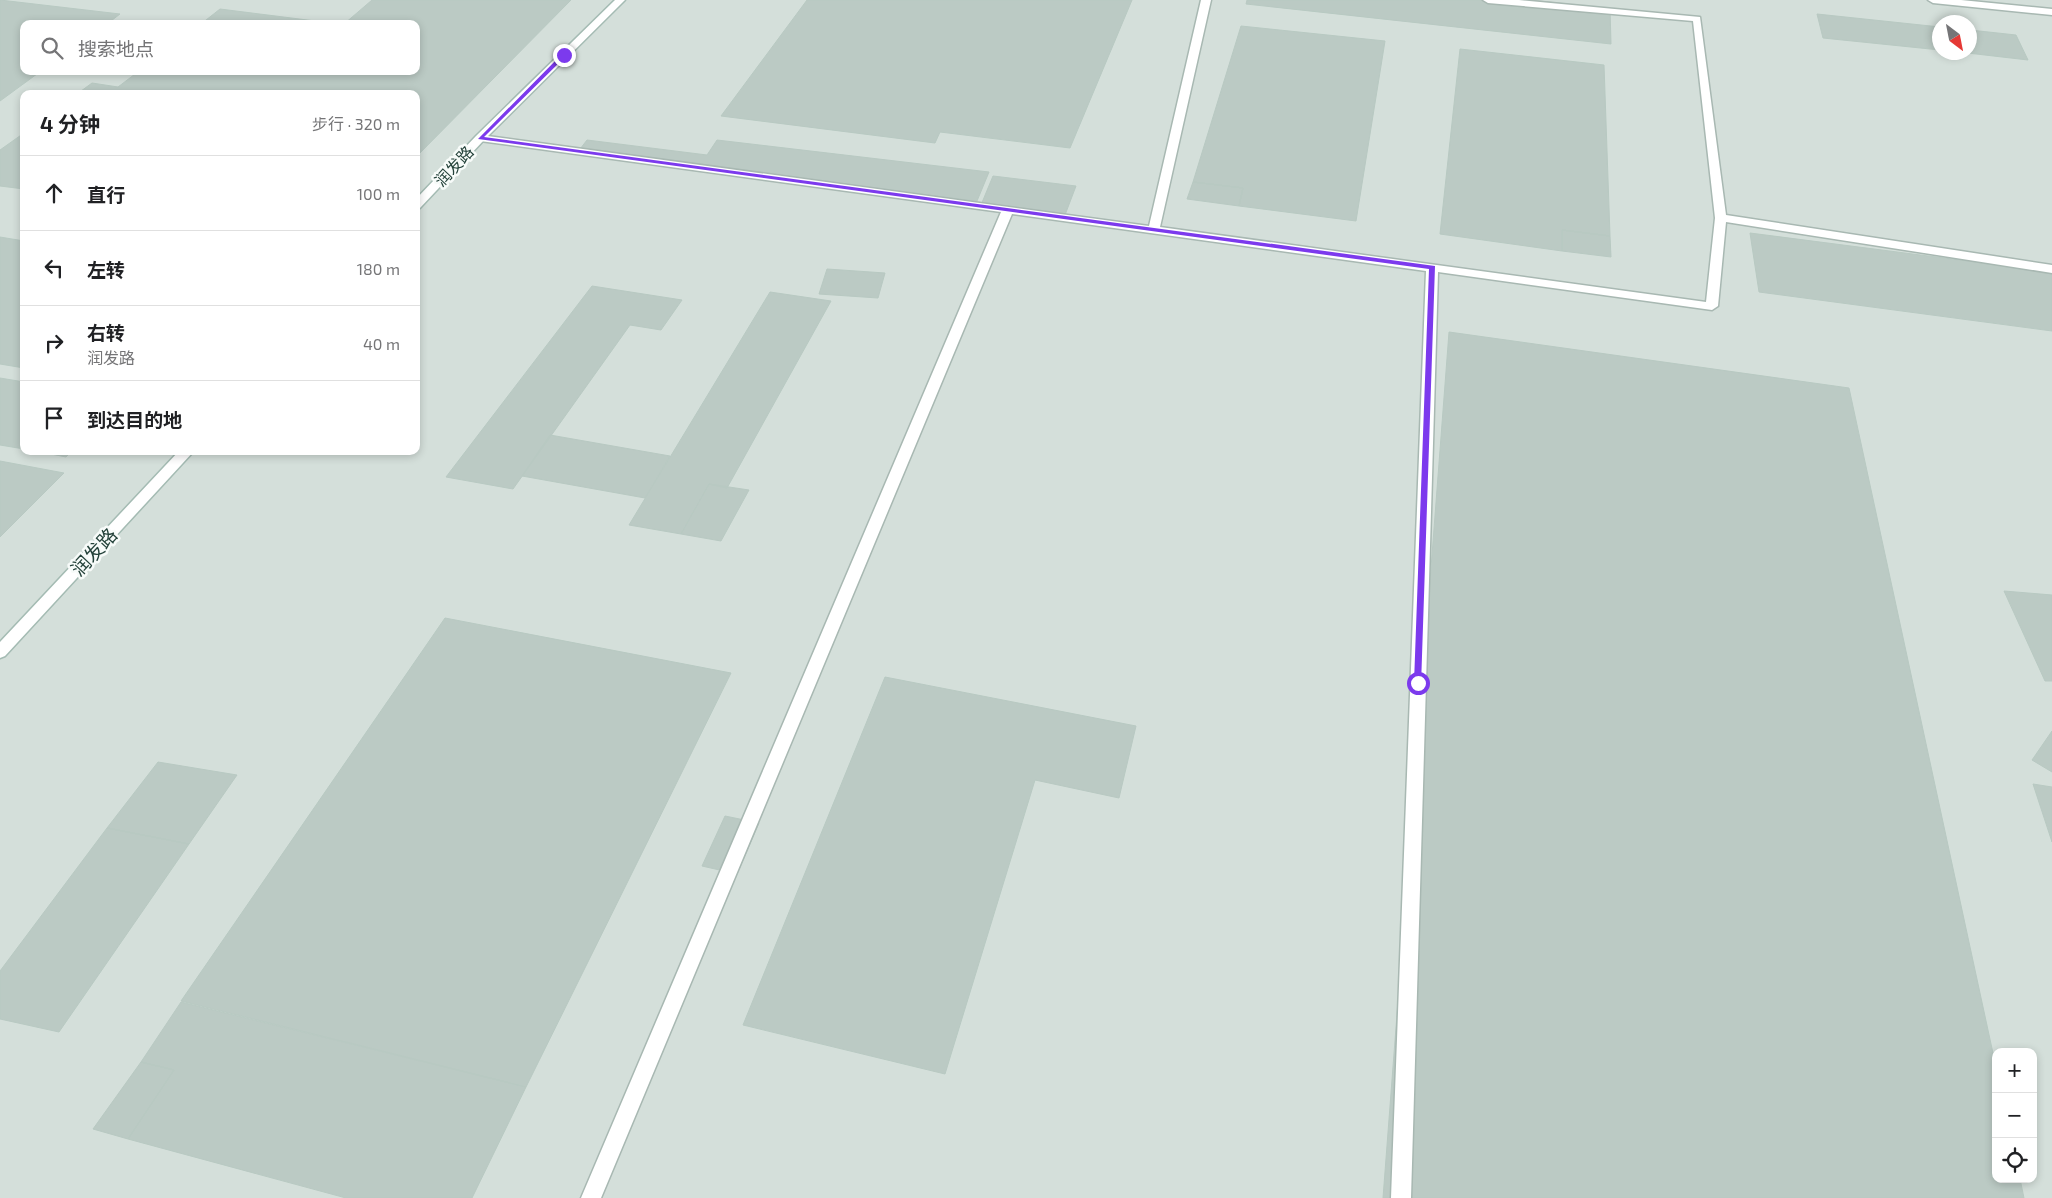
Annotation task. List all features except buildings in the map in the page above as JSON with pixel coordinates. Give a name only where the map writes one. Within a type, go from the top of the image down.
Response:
[{"type":"main road","name":"润发路","points":[[420,202],[480,138],[620,0]]},
{"type":"main road","points":[[1154,229],[1206,0]]},
{"type":"main road","points":[[480,138],[1712,306],[1721,218],[1697,19],[1488,0]]},
{"type":"main road","points":[[1933,0],[2052,12]]},
{"type":"main road","points":[[591,1198],[1008,210]]},
{"type":"main road","points":[[1721,218],[2052,269]]},
{"type":"main road","points":[[1401,1198],[1432,267]]},
{"type":"main road","name":"润发路","points":[[0,652],[183,455]]},
{"type":"shaded area","points":[[0,0],[2052,0],[2052,1198],[0,1198]]},
{"type":"route","points":[[564,55],[480,138],[1432,267],[1418,683]]}]
